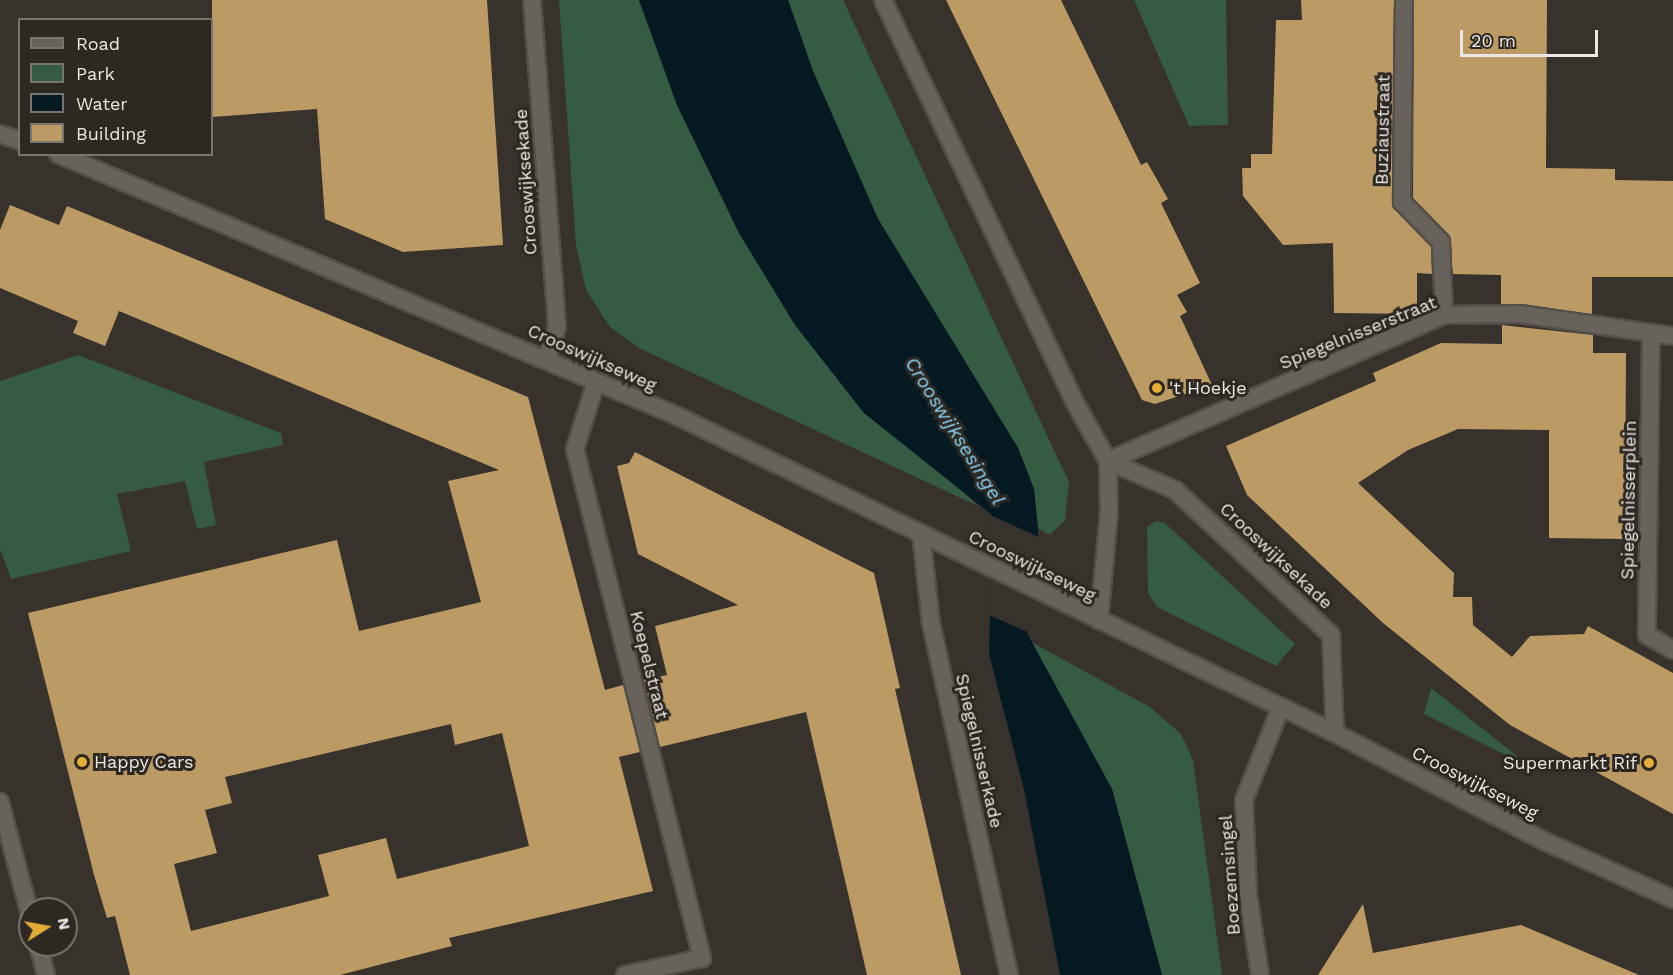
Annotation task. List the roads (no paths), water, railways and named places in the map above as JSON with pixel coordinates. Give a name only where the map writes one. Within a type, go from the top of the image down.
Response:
[{"type":"street","name":"Crooswijksekade","points":[[532,0],[557,327],[548,360]]},
{"type":"street","points":[[883,0],[1074,401],[1108,461]]},
{"type":"street","name":"Buziaustraat","points":[[1404,0],[1402,202],[1442,242],[1444,315]]},
{"type":"street","points":[[0,134],[18,140]]},
{"type":"street","name":"Crooswijkseweg","points":[[63,156],[596,382],[921,533],[1099,621],[1335,733],[1540,839],[1673,899]]},
{"type":"street","name":"Spiegelnisserstraat","points":[[1108,461],[1444,315],[1520,314],[1651,335],[1673,336]]},
{"type":"street","name":"Spiegelnisserplein","points":[[1651,335],[1647,635],[1673,650]]},
{"type":"street","name":"Koepelstraat","points":[[596,382],[575,449],[702,958],[625,975]]},
{"type":"street","name":"Crooswijksekade","points":[[1108,461],[1175,490],[1331,635],[1335,733]]},
{"type":"street","name":"Crooswijkseweg","points":[[1099,621],[1109,512],[1108,461]]},
{"type":"street","name":"Spiegelnisserkade","points":[[921,533],[931,623],[1009,975]]},
{"type":"street","name":"Boezemsingel","points":[[1260,975],[1248,894],[1244,800],[1281,707]]},
{"type":"street","points":[[0,802],[25,897]]},
{"type":"street","points":[[41,957],[46,975]]},
{"type":"water","name":"Crooswijksesingel","points":[[639,0],[788,0],[813,71],[878,219],[1018,448],[1034,489],[1038,538],[1027,534],[1027,633],[1112,789],[1162,975],[1060,975],[1024,789],[989,654],[992,515],[864,413],[795,325],[739,233],[677,105]]},
{"type":"place","name":"'t Hoekje","points":[[1157,388]]},
{"type":"place","name":"Happy Cars","points":[[82,762]]},
{"type":"place","name":"Supermarkt Rif","points":[[1649,763]]}]
